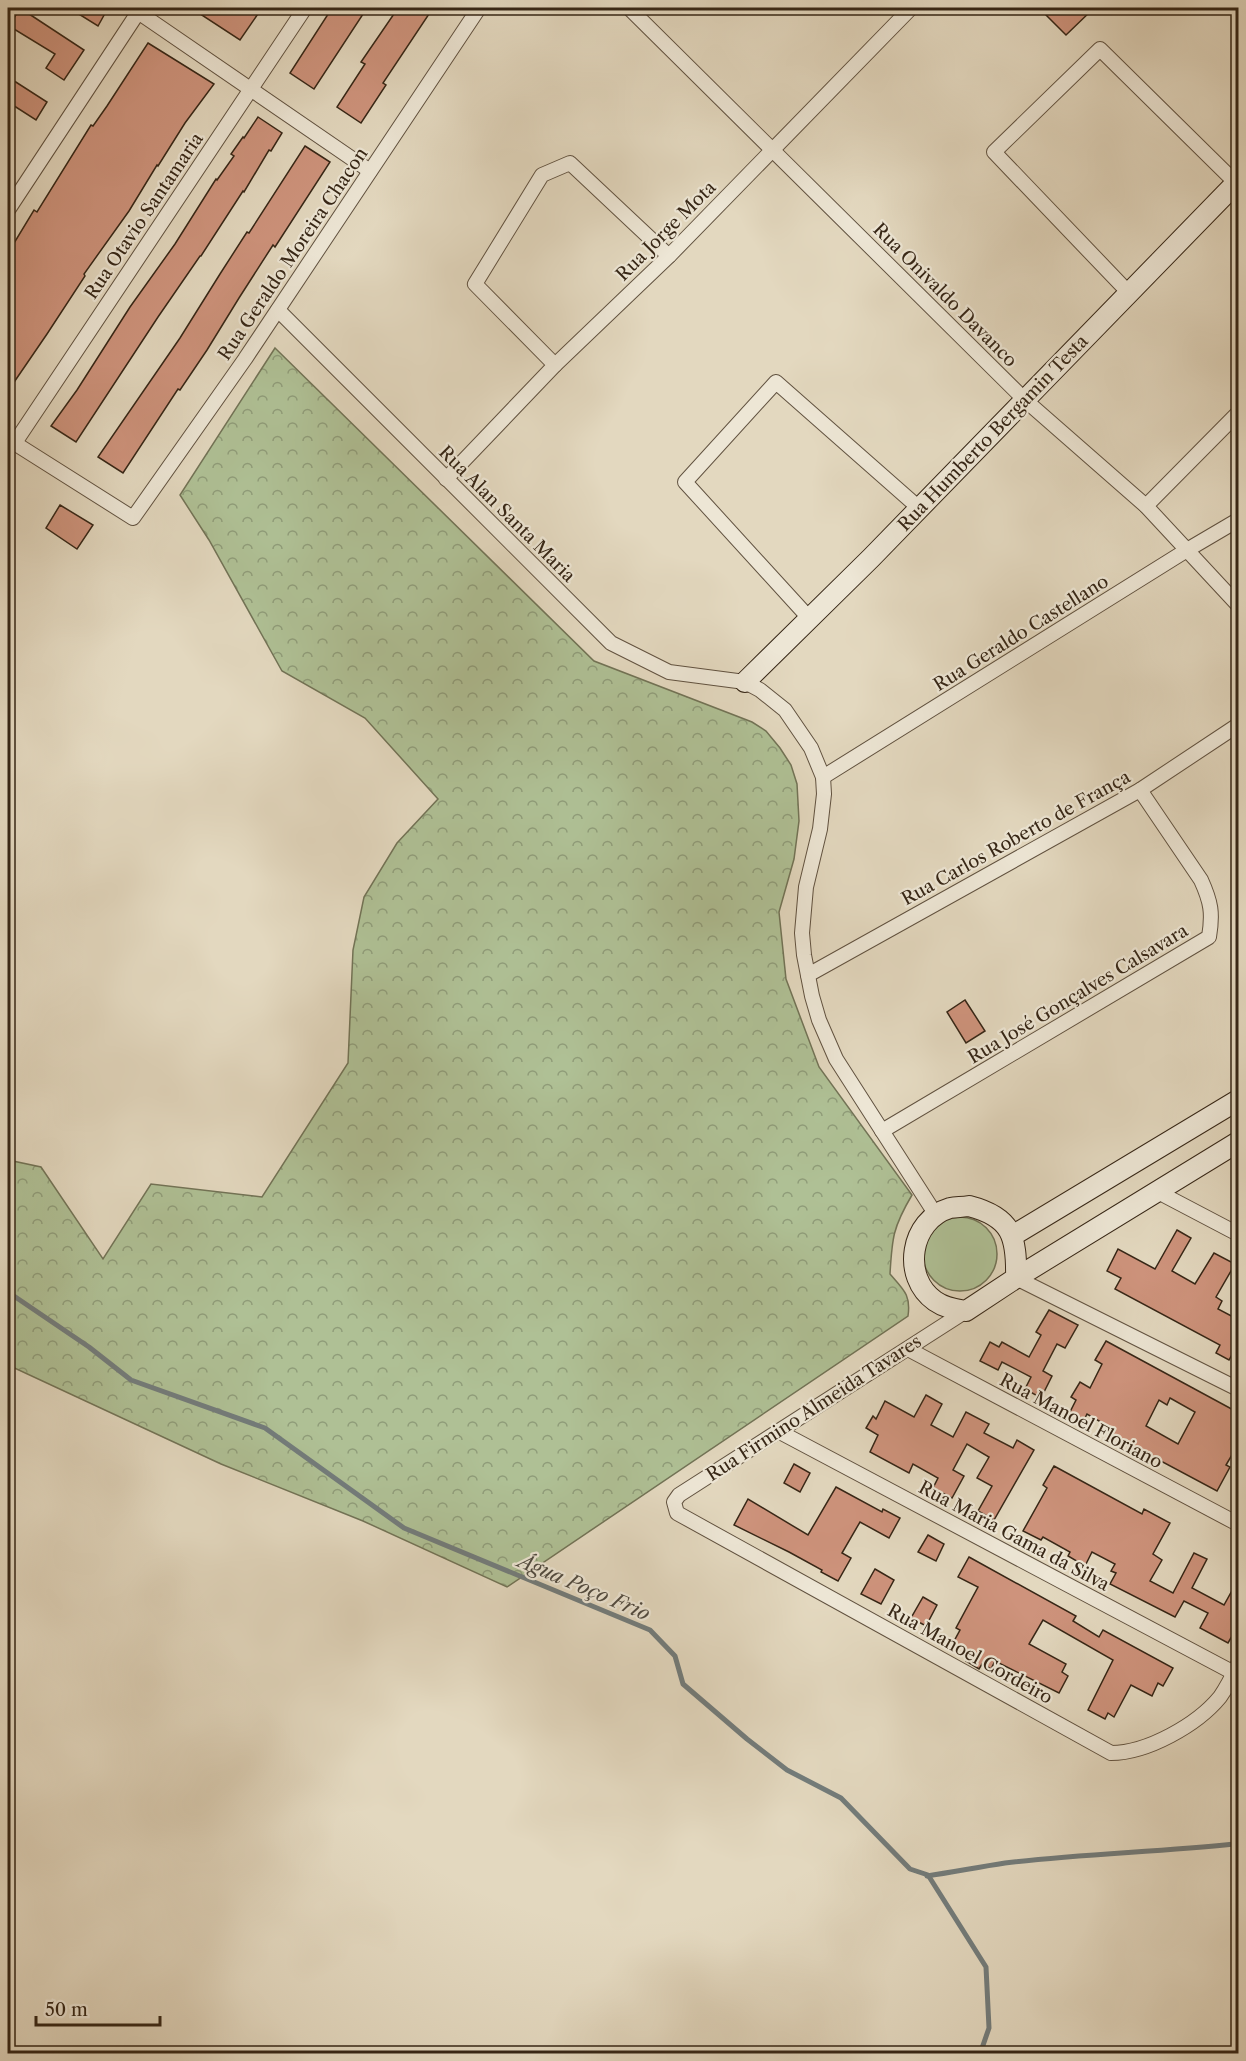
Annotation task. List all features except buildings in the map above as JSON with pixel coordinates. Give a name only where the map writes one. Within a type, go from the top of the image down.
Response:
[{"type":"street","name":"Rua Otavio Santamaria","points":[[11,442],[305,8]]},
{"type":"street","name":"Rua Geraldo Moreira Chacon","points":[[11,442],[133,518],[278,310],[479,8]]},
{"type":"street","name":"Rua Onivaldo Davanco","points":[[629,8],[1025,400],[1146,506],[1239,605]]},
{"type":"street","name":"Rua Jorge Mota","points":[[446,479],[555,365],[669,256],[911,8]]},
{"type":"street","points":[[8,210],[140,10],[370,171]]},
{"type":"street","points":[[1129,293],[994,152],[1100,49],[1237,182]]},
{"type":"street","points":[[555,365],[475,284],[542,175],[570,163],[669,256]]},
{"type":"street","name":"Rua Humberto Bergamin Testa","points":[[745,682],[920,508],[1237,182]]},
{"type":"street","name":"Rua Alan Santa Maria","points":[[278,310],[610,643],[669,672],[745,682]]},
{"type":"street","points":[[810,619],[685,482],[776,382],[920,508]]},
{"type":"street","points":[[1146,506],[1239,413]]},
{"type":"street","name":"Rua Geraldo Castellano","points":[[823,777],[1187,550],[1239,520]]},
{"type":"street","points":[[745,682],[760,690],[785,710],[811,748],[823,777],[820,829],[806,887],[802,933],[808,975],[819,1020],[846,1076],[936,1215]]},
{"type":"street","name":"Rua Carlos Roberto de França","points":[[808,975],[1140,790],[1239,725]]},
{"type":"street","name":"Rua José Gonçalves Calsavara","points":[[882,1131],[1209,937],[1213,914],[1201,880],[1140,790]]},
{"type":"street","points":[[1012,1236],[1239,1100]]},
{"type":"street","name":"Rua Firmino Almeida Tavares","points":[[677,1513],[674,1502],[679,1495],[1016,1278],[1239,1142]]},
{"type":"street","points":[[1158,1192],[1239,1234]]},
{"type":"street","points":[[966,1311],[950,1308],[935,1301],[923,1289],[916,1274],[913,1258],[916,1241],[924,1227],[936,1215],[951,1208],[969,1206],[987,1210],[1002,1221],[1012,1236],[1017,1250],[1016,1278],[1239,1389]]},
{"type":"street","name":"Rua Manoel Floriano","points":[[908,1349],[1239,1524]]},
{"type":"street","name":"Rua Maria Gama da Silva","points":[[778,1431],[1236,1669]]},
{"type":"street","name":"Rua Manoel Cordeiro","points":[[677,1513],[1111,1753],[1126,1753],[1147,1746],[1195,1719],[1221,1696],[1236,1669]]},
{"type":"green space","points":[[275,348],[594,661],[752,722],[766,731],[780,748],[791,765],[797,784],[799,821],[794,859],[779,912],[786,979],[819,1067],[912,1195],[895,1233],[890,1274],[905,1293],[908,1316],[507,1587],[363,1521],[221,1464],[8,1365],[8,1160],[41,1167],[103,1259],[151,1184],[262,1197],[348,1063],[353,950],[364,897],[397,843],[438,799],[365,718],[282,671],[209,540],[180,495]]},
{"type":"green space","points":[[960,1217],[974,1220],[986,1228],[994,1240],[997,1254],[994,1268],[986,1280],[974,1288],[960,1291],[946,1288],[934,1280],[926,1268],[923,1254],[926,1240],[934,1228],[946,1220]]},
{"type":"waterway","name":"Água Poço Frio","points":[[8,1292],[89,1347],[131,1380],[265,1428],[404,1528],[650,1630],[675,1656],[683,1684],[787,1770],[841,1798],[910,1869],[928,1875],[986,1967],[989,2028],[980,2054]]},
{"type":"waterway","points":[[927,1876],[1005,1863],[1205,1847],[1234,1844],[1238,1841]]}]
